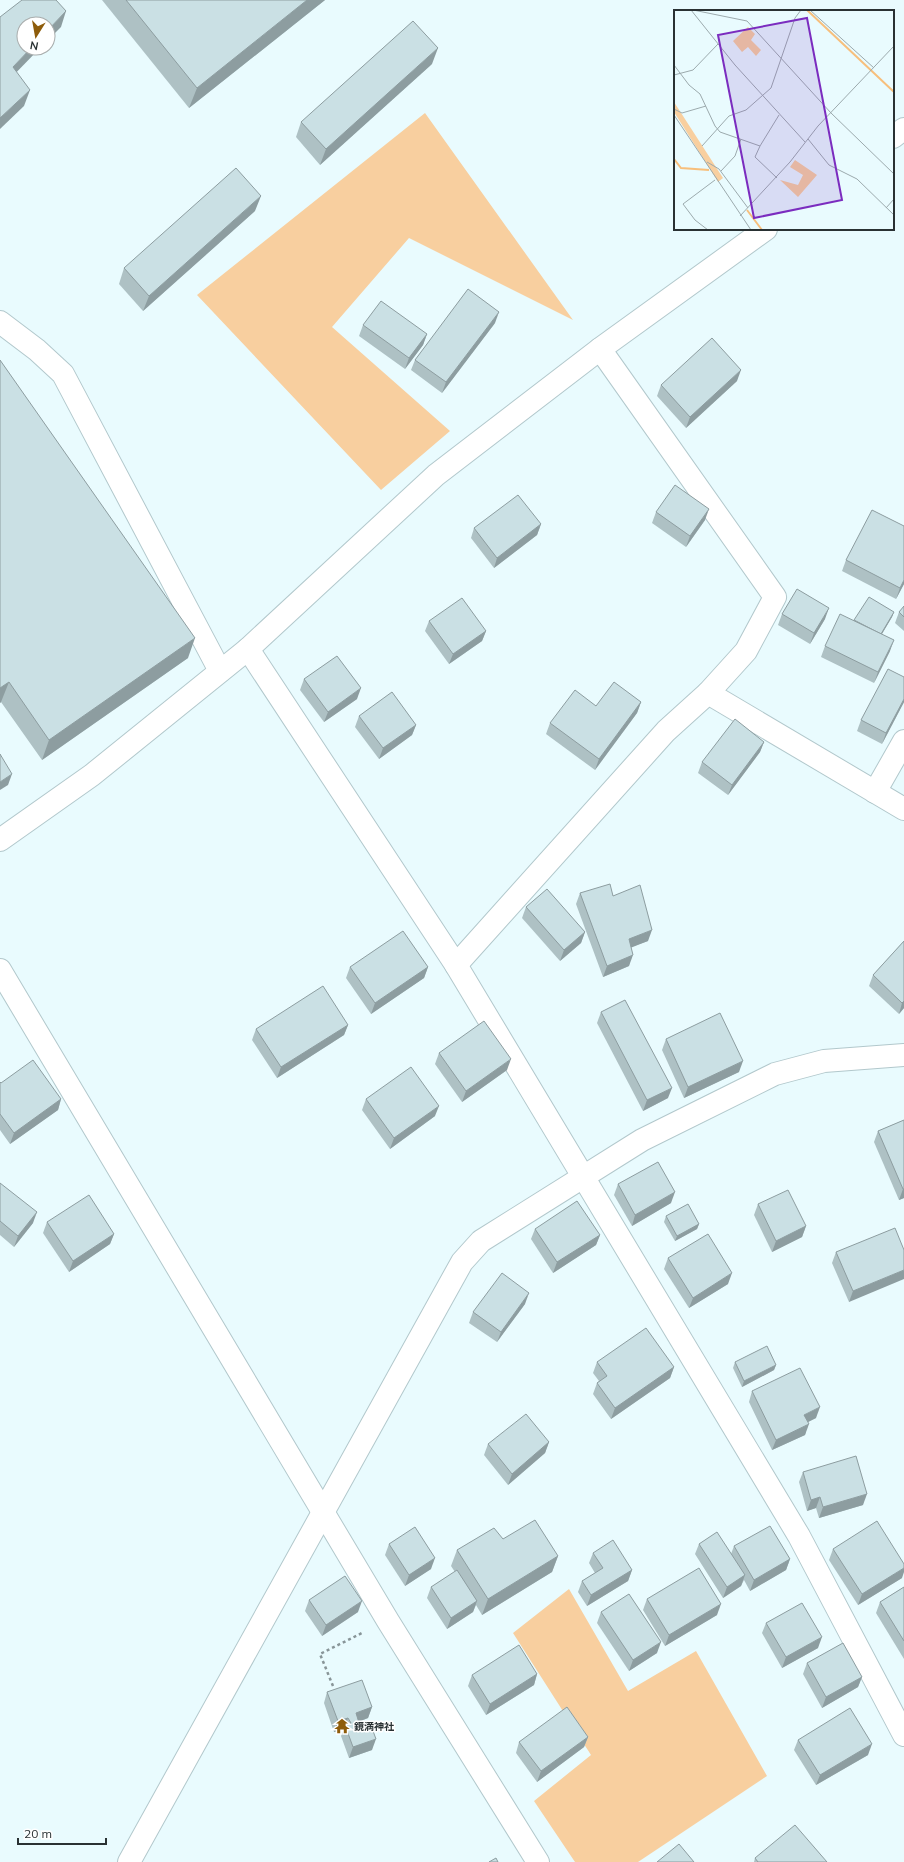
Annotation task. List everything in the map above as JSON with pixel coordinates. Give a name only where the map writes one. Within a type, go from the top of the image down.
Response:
[{"type":"street","points":[[894,136],[904,129]]},
{"type":"street","points":[[0,840],[92,775],[248,649],[436,475],[600,349],[765,230]]},
{"type":"street","points":[[0,322],[37,350],[63,374],[220,671]]},
{"type":"street","points":[[456,965],[666,731],[708,693],[746,651],[775,597],[600,349]]},
{"type":"street","points":[[248,649],[456,965],[799,1536],[904,1735]]},
{"type":"street","points":[[708,693],[904,809]]},
{"type":"street","points":[[875,792],[904,741]]},
{"type":"street","points":[[0,970],[388,1621],[538,1862]]},
{"type":"street","points":[[129,1862],[462,1262],[481,1241],[582,1176],[642,1140],[775,1074],[824,1061],[904,1055]]},
{"type":"path","points":[[333,1686],[320,1654],[388,1621]]},
{"type":"shaded area","points":[[425,113],[573,320],[409,238],[332,327],[450,431],[381,490],[197,295]]},
{"type":"shaded area","points":[[569,1589],[628,1691],[696,1651],[767,1776],[638,1862],[575,1862],[534,1801],[591,1755],[513,1633]]},
{"type":"building","points":[[22,0],[56,0],[66,11],[56,22],[56,16],[16,16],[16,56],[23,56],[13,67],[30,90],[0,118],[0,17]]},
{"type":"building","points":[[126,0],[307,0],[197,88]]},
{"type":"building","points":[[413,21],[438,48],[326,149],[301,122]]},
{"type":"building","points":[[236,168],[261,196],[149,296],[124,268]]},
{"type":"building","points":[[468,289],[499,312],[446,382],[415,360]]},
{"type":"building","points":[[381,301],[427,334],[409,358],[363,325]]},
{"type":"building","points":[[712,338],[741,370],[690,417],[661,385]]},
{"type":"building","points":[[0,360],[195,638],[49,740],[9,682],[0,688]]},
{"type":"building","points":[[675,485],[709,509],[690,536],[656,512]]},
{"type":"building","points":[[518,495],[541,524],[497,558],[474,528]]},
{"type":"building","points":[[872,510],[904,526],[904,580],[900,588],[846,560]]},
{"type":"building","points":[[797,589],[829,608],[814,633],[782,614]]},
{"type":"building","points":[[869,597],[894,612],[881,634],[854,620]]},
{"type":"building","points":[[462,598],[486,631],[453,654],[429,621]]},
{"type":"building","points":[[904,606],[904,617],[899,612]]},
{"type":"building","points":[[840,614],[894,640],[878,672],[825,646]]},
{"type":"building","points":[[337,656],[361,688],[328,712],[304,679]]},
{"type":"building","points":[[888,669],[904,677],[904,699],[886,733],[861,720]]},
{"type":"building","points":[[614,682],[641,702],[599,759],[550,723],[575,690],[596,706]]},
{"type":"building","points":[[392,692],[416,725],[383,748],[359,716]]},
{"type":"building","points":[[735,719],[764,742],[732,785],[702,762]]},
{"type":"building","points":[[0,754],[12,774],[0,782]]},
{"type":"building","points":[[610,884],[613,896],[640,885],[652,930],[629,939],[633,955],[607,966],[580,893]]},
{"type":"building","points":[[547,889],[585,932],[564,950],[526,907]]},
{"type":"building","points":[[403,931],[428,967],[375,1003],[350,967]]},
{"type":"building","points":[[904,941],[904,1001],[902,1003],[873,975]]},
{"type":"building","points":[[323,986],[348,1025],[281,1067],[256,1029]]},
{"type":"building","points":[[625,1000],[672,1088],[647,1100],[601,1012]]},
{"type":"building","points":[[720,1013],[743,1061],[688,1087],[666,1039]]},
{"type":"building","points":[[484,1021],[511,1059],[466,1091],[439,1053]]},
{"type":"building","points":[[33,1060],[61,1099],[14,1133],[0,1114],[0,1082],[1,1083]]},
{"type":"building","points":[[411,1067],[439,1106],[394,1138],[366,1099]]},
{"type":"building","points":[[904,1120],[904,1189],[903,1189],[878,1131]]},
{"type":"building","points":[[658,1162],[675,1192],[635,1215],[618,1184]]},
{"type":"building","points":[[0,1183],[37,1212],[18,1236],[0,1221]]},
{"type":"building","points":[[788,1190],[806,1226],[776,1241],[758,1204]]},
{"type":"building","points":[[89,1195],[114,1234],[73,1261],[47,1222]]},
{"type":"building","points":[[577,1201],[600,1235],[557,1262],[535,1229]]},
{"type":"building","points":[[688,1204],[699,1224],[677,1236],[666,1216]]},
{"type":"building","points":[[895,1228],[904,1250],[904,1270],[853,1291],[836,1252]]},
{"type":"building","points":[[708,1234],[732,1273],[693,1298],[668,1258]]},
{"type":"building","points":[[502,1273],[529,1293],[501,1332],[473,1312]]},
{"type":"building","points":[[646,1328],[674,1367],[615,1408],[597,1383],[607,1376],[597,1362]]},
{"type":"building","points":[[767,1346],[776,1365],[744,1381],[735,1362]]},
{"type":"building","points":[[800,1368],[820,1407],[804,1415],[809,1424],[776,1440],[752,1391]]},
{"type":"building","points":[[526,1414],[549,1442],[512,1474],[488,1444]]},
{"type":"building","points":[[856,1456],[867,1494],[823,1507],[820,1497],[811,1500],[803,1472]]},
{"type":"building","points":[[535,1520],[558,1556],[488,1599],[457,1550],[494,1528],[503,1539]]},
{"type":"building","points":[[877,1521],[904,1564],[904,1568],[862,1594],[833,1549]]},
{"type":"building","points":[[770,1526],[790,1559],[754,1580],[734,1546]]},
{"type":"building","points":[[415,1527],[435,1558],[409,1575],[389,1544]]},
{"type":"building","points":[[717,1532],[745,1575],[727,1587],[699,1544]]},
{"type":"building","points":[[613,1540],[632,1570],[591,1595],[582,1581],[603,1568],[593,1553]]},
{"type":"building","points":[[699,1568],[721,1604],[669,1635],[647,1599]]},
{"type":"building","points":[[457,1570],[477,1601],[451,1618],[431,1587]]},
{"type":"building","points":[[345,1576],[362,1601],[326,1625],[309,1600]]},
{"type":"building","points":[[904,1587],[904,1641],[880,1602]]},
{"type":"building","points":[[629,1594],[661,1642],[633,1660],[601,1612]]},
{"type":"building","points":[[802,1603],[822,1637],[786,1657],[766,1623]]},
{"type":"building","points":[[843,1643],[862,1677],[826,1697],[807,1663]]},
{"type":"building","points":[[519,1645],[537,1674],[490,1704],[472,1675]]},
{"type":"building","points":[[362,1680],[372,1707],[356,1713],[360,1726],[370,1723],[376,1739],[353,1747],[345,1725],[351,1723],[348,1718],[338,1721],[327,1692]]},
{"type":"building","points":[[567,1707],[588,1737],[541,1771],[519,1742]]},
{"type":"building","points":[[850,1708],[872,1744],[820,1775],[798,1740]]},
{"type":"building","points":[[795,1825],[827,1862],[758,1862],[755,1858]]},
{"type":"building","points":[[679,1844],[694,1862],[657,1862]]},
{"type":"building","points":[[496,1858],[498,1862],[489,1862]]},
{"type":"place","name":"鏡満神社","points":[[342,1726]]}]
